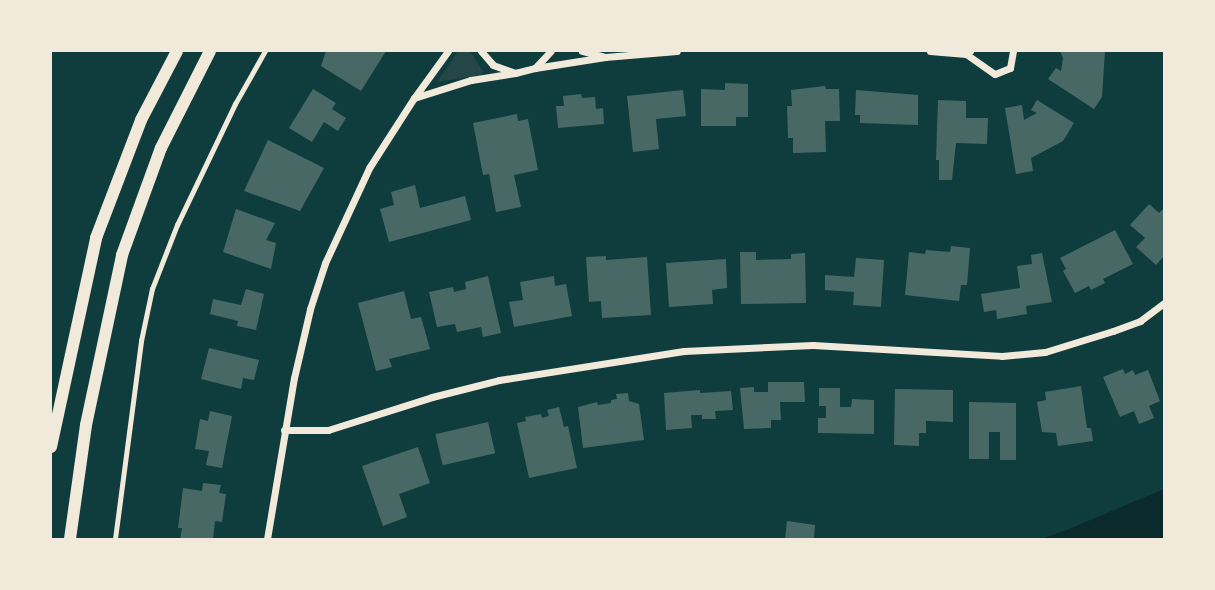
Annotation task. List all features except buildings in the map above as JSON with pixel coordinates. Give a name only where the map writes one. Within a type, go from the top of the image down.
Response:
[{"type":"street","points":[[51,447],[96,238],[141,120],[177,51]]},
{"type":"street","points":[[70,539],[86,425],[122,255],[161,148],[210,51]]},
{"type":"street","points":[[267,539],[284,430],[310,309],[325,262],[369,168],[414,98],[449,51]]},
{"type":"street","points":[[481,51],[492,65],[514,73]]},
{"type":"street","points":[[535,68],[551,51]]},
{"type":"street","points":[[582,51],[605,57]]},
{"type":"street","points":[[414,98],[461,83],[535,68],[605,57],[677,51]]},
{"type":"street","points":[[930,51],[968,52],[995,74],[1010,68],[1013,51]]},
{"type":"street","points":[[284,430],[328,430],[432,397],[499,380],[684,351],[813,345],[1002,356],[1045,352],[1079,344],[1140,321],[1164,303]]},
{"type":"path","points":[[115,539],[141,341],[152,289],[177,225],[235,104],[265,51]]},
{"type":"shaded area","points":[[458,51],[470,51],[483,71],[482,75],[437,82]]},
{"type":"shaded area","points":[[1164,489],[1164,539],[1041,539],[1069,529]]}]
